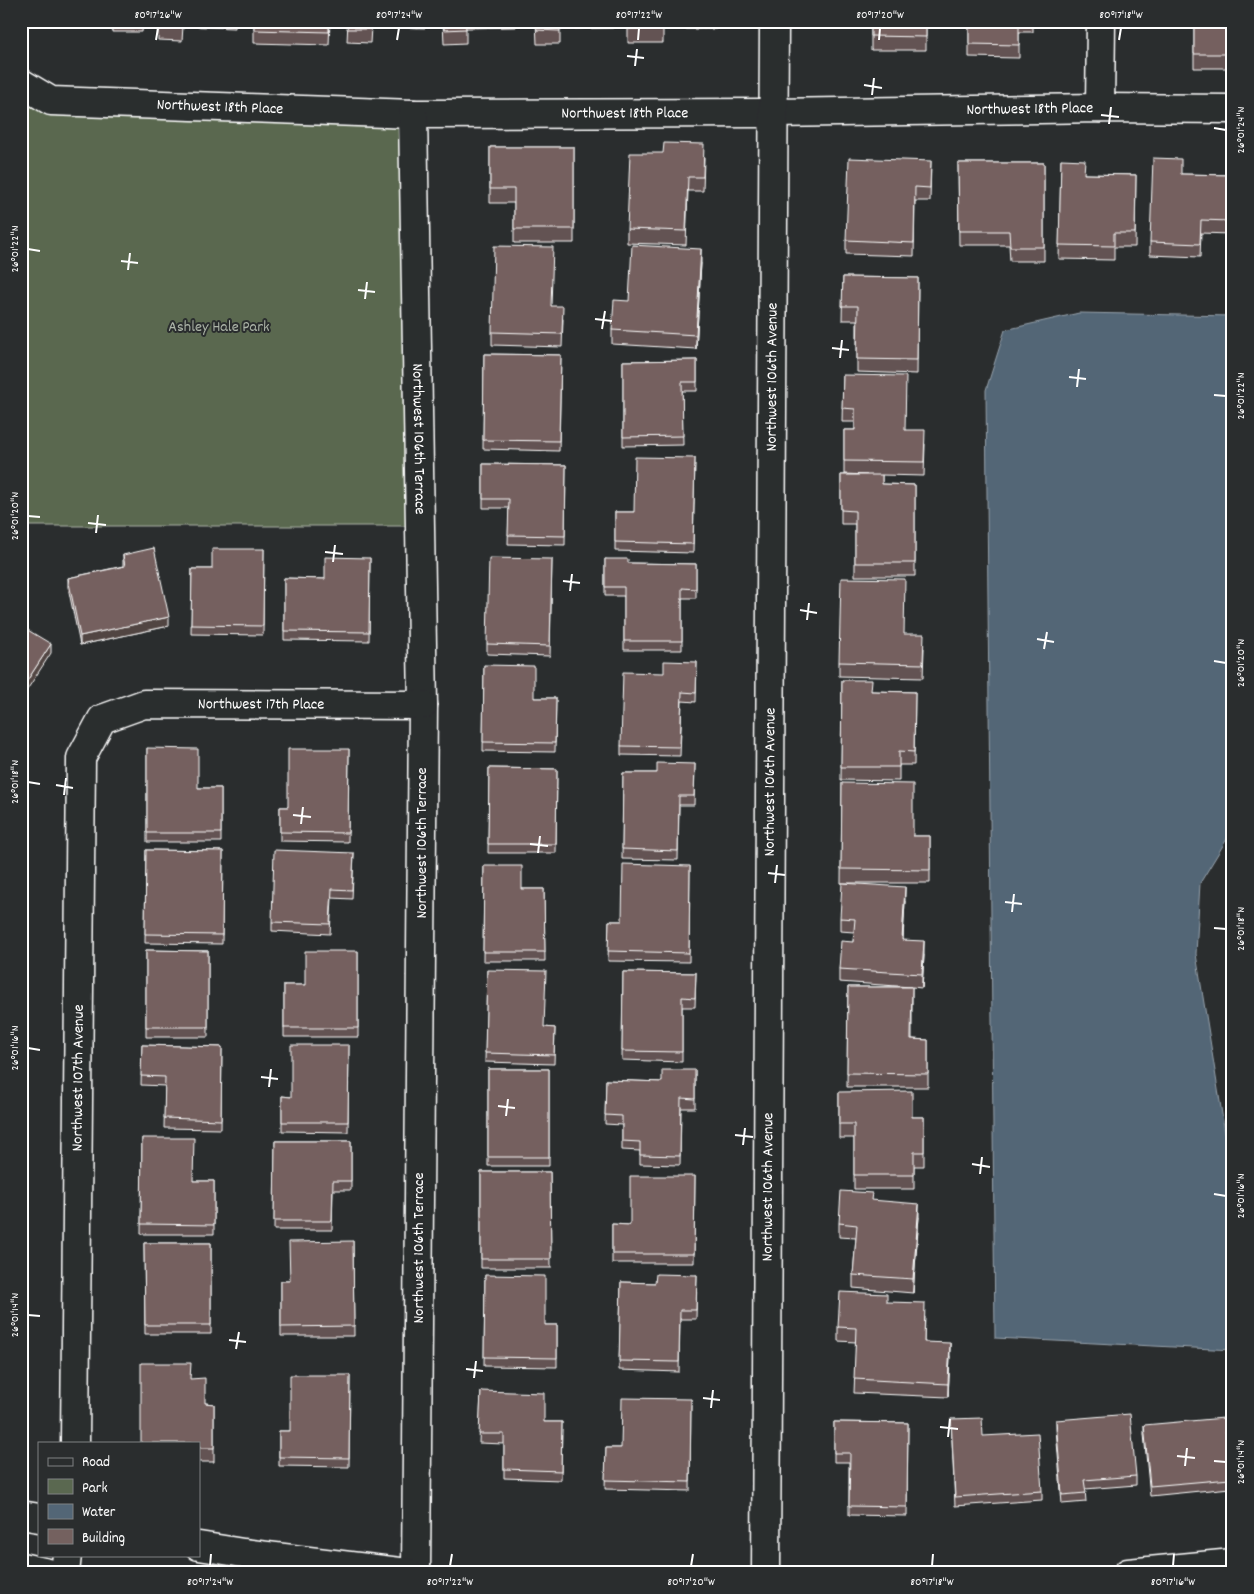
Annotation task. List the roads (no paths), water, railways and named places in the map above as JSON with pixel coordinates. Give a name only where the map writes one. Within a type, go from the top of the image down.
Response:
[{"type":"street","name":"Northwest 106th Avenue","points":[[766,1573],[774,21]]},
{"type":"street","points":[[1100,108],[1101,21]]},
{"type":"street","name":"Northwest 18th Place","points":[[21,83],[51,101],[413,114],[773,113],[1100,108],[1233,109]]},
{"type":"street","name":"Northwest 106th Terrace","points":[[413,114],[423,705],[416,1573]]},
{"type":"street","name":"Northwest 17th Place","points":[[102,720],[144,704],[423,705]]},
{"type":"street","name":"Northwest 107th Avenue","points":[[75,1442],[82,758],[102,720]]},
{"type":"street","points":[[21,1515],[38,1518]]},
{"type":"street","points":[[200,1546],[408,1573]]},
{"type":"street","points":[[66,1573],[68,1556]]},
{"type":"street","points":[[1128,1573],[1233,1563]]},
{"type":"street","points":[[21,1567],[48,1573]]},
{"type":"water","points":[[1079,313],[1233,316],[1233,829],[1200,883],[1196,954],[1233,1182],[1233,1350],[995,1338],[986,390],[1005,330]]},
{"type":"park label","name":"Ashley Hale Park","points":[[219,327]]}]
